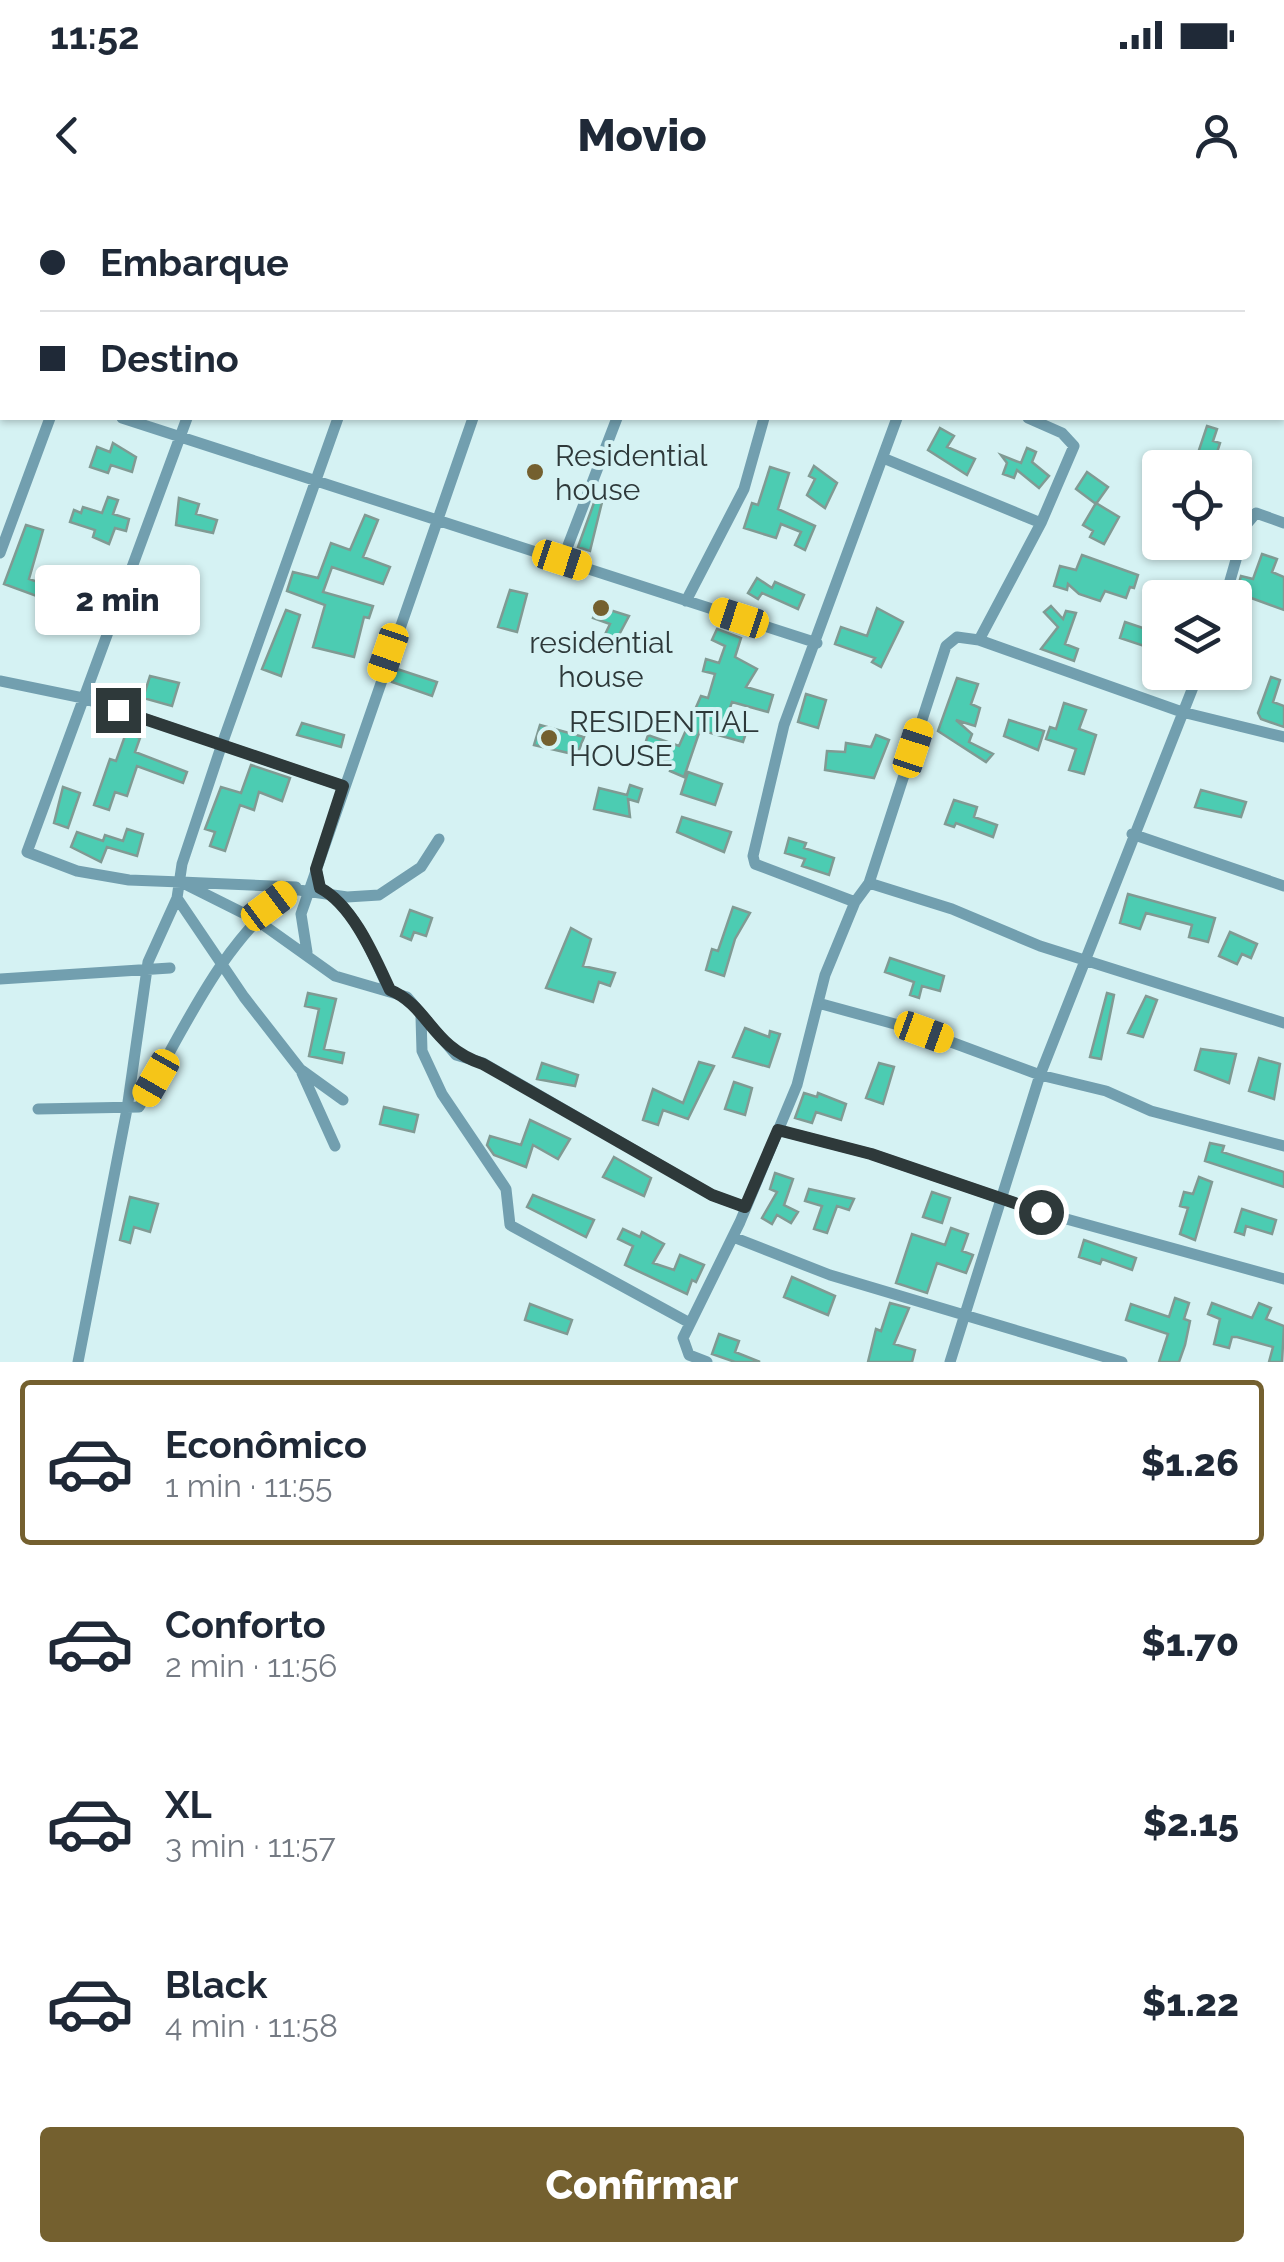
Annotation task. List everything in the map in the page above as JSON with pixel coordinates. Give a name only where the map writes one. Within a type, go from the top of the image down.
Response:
[{"type":"street","points":[[0,553],[49,420]]},
{"type":"street","points":[[128,420],[817,643]]},
{"type":"street","points":[[186,420],[28,852],[76,871],[129,880],[379,896],[421,867],[439,839]]},
{"type":"street","points":[[78,1362],[127,1108],[146,968],[177,898],[182,864],[221,746],[337,420]]},
{"type":"street","points":[[307,952],[300,914],[434,520],[472,420]]},
{"type":"street","points":[[562,560],[616,420]]},
{"type":"street","points":[[686,601],[744,489],[763,420]]},
{"type":"street","points":[[855,902],[755,864],[752,856],[784,725],[896,420]]},
{"type":"street","points":[[979,640],[1040,523],[1074,446],[1062,433],[1033,420]]},
{"type":"street","points":[[883,458],[1040,523]]},
{"type":"street","points":[[1230,580],[1246,525],[1256,513],[1284,523]]},
{"type":"street","points":[[707,1362],[689,1358],[682,1338],[732,1237],[797,1085],[818,1003],[855,902],[869,884],[946,646],[957,638],[979,640],[1182,712],[1284,737]]},
{"type":"street","points":[[0,681],[83,698],[343,786]]},
{"type":"street","points":[[950,1362],[1040,1075],[1191,690]]},
{"type":"street","points":[[1132,834],[1284,886]]},
{"type":"street","points":[[38,1109],[139,1107],[222,964],[255,919],[316,869]]},
{"type":"street","points":[[316,869],[320,888],[333,894],[390,990]]},
{"type":"street","points":[[181,882],[255,919],[336,976],[406,997],[456,1054],[483,1064],[712,1195],[745,1207]]},
{"type":"street","points":[[869,884],[952,909],[1085,960],[1284,1023]]},
{"type":"street","points":[[177,898],[300,1069],[335,1146]]},
{"type":"street","points":[[0,978],[170,968]]},
{"type":"street","points":[[818,1003],[924,1032],[1040,1075],[1106,1091],[1152,1111],[1232,1135],[1260,1136],[1284,1146]]},
{"type":"street","points":[[421,1017],[422,1051],[442,1094],[506,1189],[510,1226],[688,1322]]},
{"type":"street","points":[[300,1069],[342,1100]]},
{"type":"street","points":[[778,1130],[871,1154],[1003,1199],[1284,1279]]},
{"type":"street","points":[[732,1237],[830,1275],[965,1319],[1122,1362]]},
{"type":"building","points":[[1207,426],[1217,429],[1213,441],[1220,443],[1218,450],[1199,450]]},
{"type":"building","points":[[940,428],[954,436],[947,447],[975,459],[967,475],[928,450]]},
{"type":"building","points":[[113,443],[136,457],[132,472],[111,465],[108,473],[90,467],[97,447],[110,452]]},
{"type":"building","points":[[1027,448],[1036,452],[1032,462],[1049,476],[1039,488],[1017,470],[1014,478],[1003,474],[1007,463],[1001,455],[1021,463]]},
{"type":"building","points":[[814,466],[837,483],[825,508],[807,495],[815,479],[809,476]]},
{"type":"building","points":[[770,467],[789,473],[778,509],[815,526],[805,550],[795,545],[801,532],[781,524],[776,538],[744,528],[752,503],[758,505]]},
{"type":"building","points":[[1087,472],[1108,487],[1096,504],[1076,489]]},
{"type":"building","points":[[108,497],[118,500],[113,514],[129,519],[126,531],[115,528],[109,544],[93,537],[95,530],[70,522],[74,510],[81,513],[83,507],[102,513]]},
{"type":"building","points":[[179,498],[199,504],[196,514],[217,520],[213,533],[176,525]]},
{"type":"building","points":[[595,500],[602,502],[590,551],[578,547]]},
{"type":"building","points":[[1096,503],[1119,517],[1104,544],[1090,537],[1093,531],[1083,525]]},
{"type":"building","points":[[365,515],[378,520],[363,557],[390,567],[383,584],[332,567],[323,592],[373,606],[369,618],[364,617],[354,657],[313,647],[325,605],[287,591],[293,572],[318,578],[331,543],[350,550]]},
{"type":"building","points":[[26,525],[43,530],[29,579],[55,588],[50,601],[4,584]]},
{"type":"building","points":[[1262,554],[1277,559],[1272,572],[1284,577],[1284,610],[1252,598],[1252,580],[1240,580],[1241,576],[1253,579]]},
{"type":"building","points":[[1082,555],[1138,575],[1134,588],[1130,587],[1126,598],[1105,591],[1100,601],[1079,594],[1068,584],[1067,590],[1054,586],[1060,566],[1076,570]]},
{"type":"building","points":[[757,578],[772,588],[775,582],[804,595],[798,609],[762,593],[758,599],[748,593]]},
{"type":"building","points":[[510,590],[527,594],[517,632],[498,627]]},
{"type":"building","points":[[597,606],[629,616],[611,650],[600,645],[610,624],[593,618]]},
{"type":"building","points":[[1051,606],[1063,619],[1066,611],[1076,613],[1065,644],[1078,649],[1074,661],[1041,649],[1058,627],[1044,612]]},
{"type":"building","points":[[877,608],[903,622],[881,667],[872,662],[875,658],[835,644],[841,627],[867,636]]},
{"type":"building","points":[[286,610],[300,615],[281,676],[262,669]]},
{"type":"building","points":[[1125,622],[1142,628],[1142,645],[1120,638]]},
{"type":"building","points":[[717,629],[741,638],[735,657],[757,669],[746,687],[773,695],[768,712],[732,702],[724,725],[746,733],[743,742],[700,730],[684,777],[670,771],[673,763],[642,753],[648,735],[679,746],[701,696],[708,698],[715,674],[703,671],[706,659],[719,663],[725,646],[712,640]]},
{"type":"building","points":[[397,669],[437,682],[432,696],[392,682]]},
{"type":"building","points":[[150,676],[179,683],[172,706],[143,698]]},
{"type":"building","points":[[1271,677],[1280,680],[1273,702],[1284,706],[1284,727],[1261,719],[1258,713]]},
{"type":"building","points":[[957,678],[978,684],[971,704],[980,708],[975,726],[956,720],[972,734],[969,742],[993,754],[986,762],[938,731]]},
{"type":"building","points":[[806,694],[826,700],[818,728],[798,722]]},
{"type":"building","points":[[1064,703],[1086,710],[1079,729],[1096,735],[1084,774],[1069,770],[1076,749],[1046,739],[1050,727],[1056,729]]},
{"type":"building","points":[[1009,720],[1044,731],[1038,750],[1004,736]]},
{"type":"building","points":[[302,723],[344,735],[341,747],[297,735]]},
{"type":"building","points":[[540,725],[584,737],[577,755],[534,745]]},
{"type":"building","points":[[126,733],[140,738],[135,752],[187,772],[183,783],[137,766],[127,796],[115,792],[109,810],[94,805],[110,759],[116,761]]},
{"type":"building","points":[[876,735],[889,740],[874,778],[825,770],[827,751],[845,752],[846,743],[871,747]]},
{"type":"building","points":[[251,765],[290,778],[282,801],[259,792],[254,810],[240,805],[225,851],[210,846],[215,832],[205,829],[221,787],[241,793]]},
{"type":"building","points":[[688,772],[722,784],[715,805],[681,794]]},
{"type":"building","points":[[630,785],[642,789],[638,802],[628,799],[630,817],[594,809],[599,788],[627,795]]},
{"type":"building","points":[[63,787],[80,793],[68,828],[54,823]]},
{"type":"building","points":[[1201,790],[1246,802],[1241,817],[1195,807]]},
{"type":"building","points":[[954,800],[977,807],[974,817],[997,825],[993,837],[956,823],[954,827],[945,824]]},
{"type":"building","points":[[682,817],[731,832],[724,852],[677,832]]},
{"type":"building","points":[[127,829],[143,834],[137,856],[107,847],[101,862],[71,847],[77,832],[103,841],[105,835],[123,841]]},
{"type":"building","points":[[789,838],[806,843],[804,848],[834,858],[829,875],[802,866],[805,859],[785,853]]},
{"type":"building","points":[[1128,894],[1215,918],[1208,942],[1189,937],[1192,925],[1146,913],[1140,929],[1120,923]]},
{"type":"building","points":[[733,907],[750,913],[735,939],[724,976],[706,970],[712,949],[718,951]]},
{"type":"building","points":[[410,910],[432,918],[426,936],[414,932],[411,940],[401,936]]},
{"type":"building","points":[[571,928],[591,939],[583,966],[615,973],[610,986],[599,982],[593,1002],[546,988]]},
{"type":"building","points":[[1230,932],[1257,944],[1251,958],[1242,954],[1237,964],[1219,956]]},
{"type":"building","points":[[890,958],[944,976],[940,991],[922,986],[919,998],[910,995],[914,982],[885,972]]},
{"type":"building","points":[[308,993],[336,999],[324,1049],[344,1053],[342,1063],[309,1056],[319,1009],[305,1006]]},
{"type":"building","points":[[1107,993],[1114,995],[1101,1059],[1090,1057]]},
{"type":"building","points":[[1146,996],[1157,1000],[1143,1037],[1128,1033]]},
{"type":"building","points":[[745,1028],[769,1037],[770,1031],[780,1034],[769,1067],[733,1057]]},
{"type":"building","points":[[1201,1049],[1236,1054],[1229,1083],[1195,1070]]},
{"type":"building","points":[[1259,1058],[1280,1064],[1274,1099],[1249,1091]]},
{"type":"building","points":[[699,1062],[714,1066],[688,1119],[663,1110],[658,1125],[643,1120],[653,1089],[683,1103]]},
{"type":"building","points":[[542,1063],[578,1075],[575,1086],[537,1079]]},
{"type":"building","points":[[879,1063],[894,1067],[883,1104],[866,1098]]},
{"type":"building","points":[[734,1082],[752,1088],[745,1115],[725,1109]]},
{"type":"building","points":[[804,1093],[817,1097],[818,1093],[846,1104],[841,1120],[816,1112],[812,1123],[795,1118]]},
{"type":"building","points":[[384,1107],[418,1115],[414,1132],[380,1124]]},
{"type":"building","points":[[530,1120],[570,1139],[558,1159],[533,1145],[526,1167],[494,1155],[487,1145],[490,1136],[521,1145]]},
{"type":"building","points":[[1210,1143],[1224,1146],[1222,1152],[1284,1172],[1284,1187],[1205,1161]]},
{"type":"building","points":[[614,1157],[651,1178],[644,1196],[603,1177]]},
{"type":"building","points":[[775,1173],[793,1179],[784,1205],[798,1212],[791,1223],[777,1215],[772,1224],[762,1218],[777,1192],[770,1189]]},
{"type":"building","points":[[1199,1177],[1212,1182],[1195,1240],[1180,1234],[1188,1208],[1180,1206],[1184,1192],[1193,1194]]},
{"type":"building","points":[[809,1189],[854,1199],[849,1210],[837,1206],[827,1233],[814,1229],[822,1206],[805,1201]]},
{"type":"building","points":[[932,1192],[950,1198],[942,1223],[923,1217]]},
{"type":"building","points":[[533,1195],[594,1220],[586,1237],[527,1207]]},
{"type":"building","points":[[130,1197],[158,1204],[150,1232],[134,1227],[130,1243],[120,1240]]},
{"type":"building","points":[[1242,1209],[1276,1220],[1272,1234],[1246,1226],[1244,1235],[1235,1232]]},
{"type":"building","points":[[951,1228],[968,1234],[962,1251],[973,1255],[966,1273],[937,1263],[927,1293],[896,1283],[912,1234],[945,1245]]},
{"type":"building","points":[[623,1229],[640,1237],[642,1232],[664,1244],[653,1263],[674,1270],[680,1255],[704,1265],[687,1294],[625,1265],[633,1246],[618,1239]]},
{"type":"building","points":[[1084,1240],[1136,1258],[1132,1270],[1102,1259],[1100,1264],[1079,1257]]},
{"type":"building","points":[[792,1277],[835,1296],[828,1315],[784,1297]]},
{"type":"building","points":[[1175,1298],[1189,1303],[1184,1319],[1190,1321],[1185,1345],[1179,1362],[1159,1362],[1168,1334],[1126,1320],[1131,1304],[1169,1317]]},
{"type":"building","points":[[890,1303],[909,1308],[894,1344],[915,1350],[912,1362],[868,1362],[876,1329],[881,1331]]},
{"type":"building","points":[[1212,1303],[1252,1318],[1259,1303],[1271,1308],[1266,1319],[1284,1326],[1282,1362],[1269,1362],[1273,1347],[1237,1337],[1232,1337],[1229,1348],[1214,1344],[1220,1319],[1208,1314]]},
{"type":"building","points":[[530,1304],[572,1320],[567,1334],[525,1320]]},
{"type":"building","points":[[719,1334],[739,1341],[735,1352],[760,1362],[735,1362],[712,1354]]},
{"type":"place","name":"Residential house","points":[[535,472]]},
{"type":"place","name":"residential house","points":[[601,608]]},
{"type":"place","name":"RESIDENTIAL HOUSE","points":[[549,738]]},
{"type":"route","points":[[118,710],[343,786],[316,869],[320,888],[333,894],[390,990],[406,997],[456,1054],[483,1064],[712,1195],[745,1207],[778,1130],[871,1154],[1041,1212]]}]
